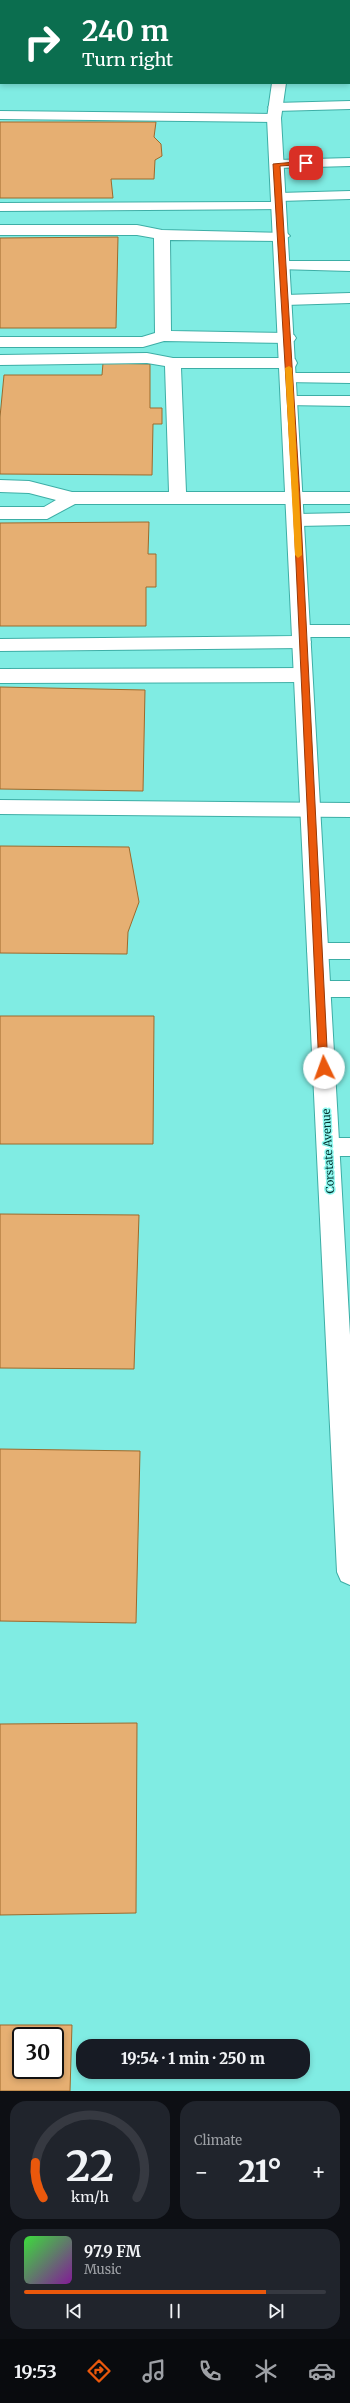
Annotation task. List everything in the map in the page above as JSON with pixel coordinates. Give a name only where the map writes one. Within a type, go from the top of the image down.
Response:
[{"type":"street","name":"Corstate Avenue","points":[[279,84],[274,113],[276,164],[288,338],[303,675],[312,810],[317,951],[350,1572]]},
{"type":"lane","points":[[0,115],[274,113],[350,105]]},
{"type":"lane","points":[[276,164],[350,162]]},
{"type":"lane","points":[[0,207],[279,201],[350,195]]},
{"type":"lane","points":[[0,230],[137,230],[162,236],[282,236]]},
{"type":"lane","points":[[162,236],[162,336]]},
{"type":"lane","points":[[283,266],[350,266]]},
{"type":"lane","points":[[285,300],[350,298]]},
{"type":"lane","points":[[0,342],[143,342],[162,336],[288,338]]},
{"type":"lane","points":[[0,360],[147,358],[173,363],[289,370],[350,378]]},
{"type":"lane","points":[[173,363],[178,498]]},
{"type":"lane","points":[[290,401],[350,401]]},
{"type":"lane","points":[[0,486],[29,487],[72,498],[350,498]]},
{"type":"lane","points":[[0,513],[47,513],[72,498]]},
{"type":"lane","points":[[297,520],[350,519]]},
{"type":"lane","points":[[0,645],[302,637],[350,631]]},
{"type":"lane","points":[[0,676],[303,675]]},
{"type":"lane","points":[[0,807],[350,810]]},
{"type":"lane","points":[[317,951],[350,951]]},
{"type":"lane","points":[[320,989],[350,989]]},
{"type":"lane","points":[[328,1147],[350,1146]]},
{"type":"building","points":[[0,122],[156,122],[154,137],[161,144],[162,156],[155,160],[154,179],[111,179],[113,198],[0,198]]},
{"type":"building","points":[[118,237],[116,328],[0,328],[0,238]]},
{"type":"building","points":[[103,363],[150,364],[150,408],[162,408],[162,424],[153,424],[152,475],[0,474],[0,417],[4,375],[102,375]]},
{"type":"building","points":[[149,522],[148,554],[156,554],[156,587],[146,587],[146,626],[0,626],[0,523]]},
{"type":"building","points":[[0,687],[145,690],[143,791],[0,789]]},
{"type":"building","points":[[0,846],[129,847],[139,902],[128,932],[127,954],[0,953]]},
{"type":"building","points":[[0,1016],[154,1016],[153,1144],[0,1144]]},
{"type":"building","points":[[0,1214],[139,1215],[134,1369],[0,1368]]},
{"type":"building","points":[[0,1449],[140,1451],[136,1623],[0,1621]]},
{"type":"building","points":[[137,1723],[136,1913],[0,1915],[0,1724]]},
{"type":"building","points":[[0,2025],[72,2025],[70,2091],[0,2091]]},
{"type":"slow traffic","points":[[289,368],[298,555]]},
{"type":"route","points":[[306,163],[276,164],[288,338],[303,675],[312,810],[317,951],[324,1068]]}]
